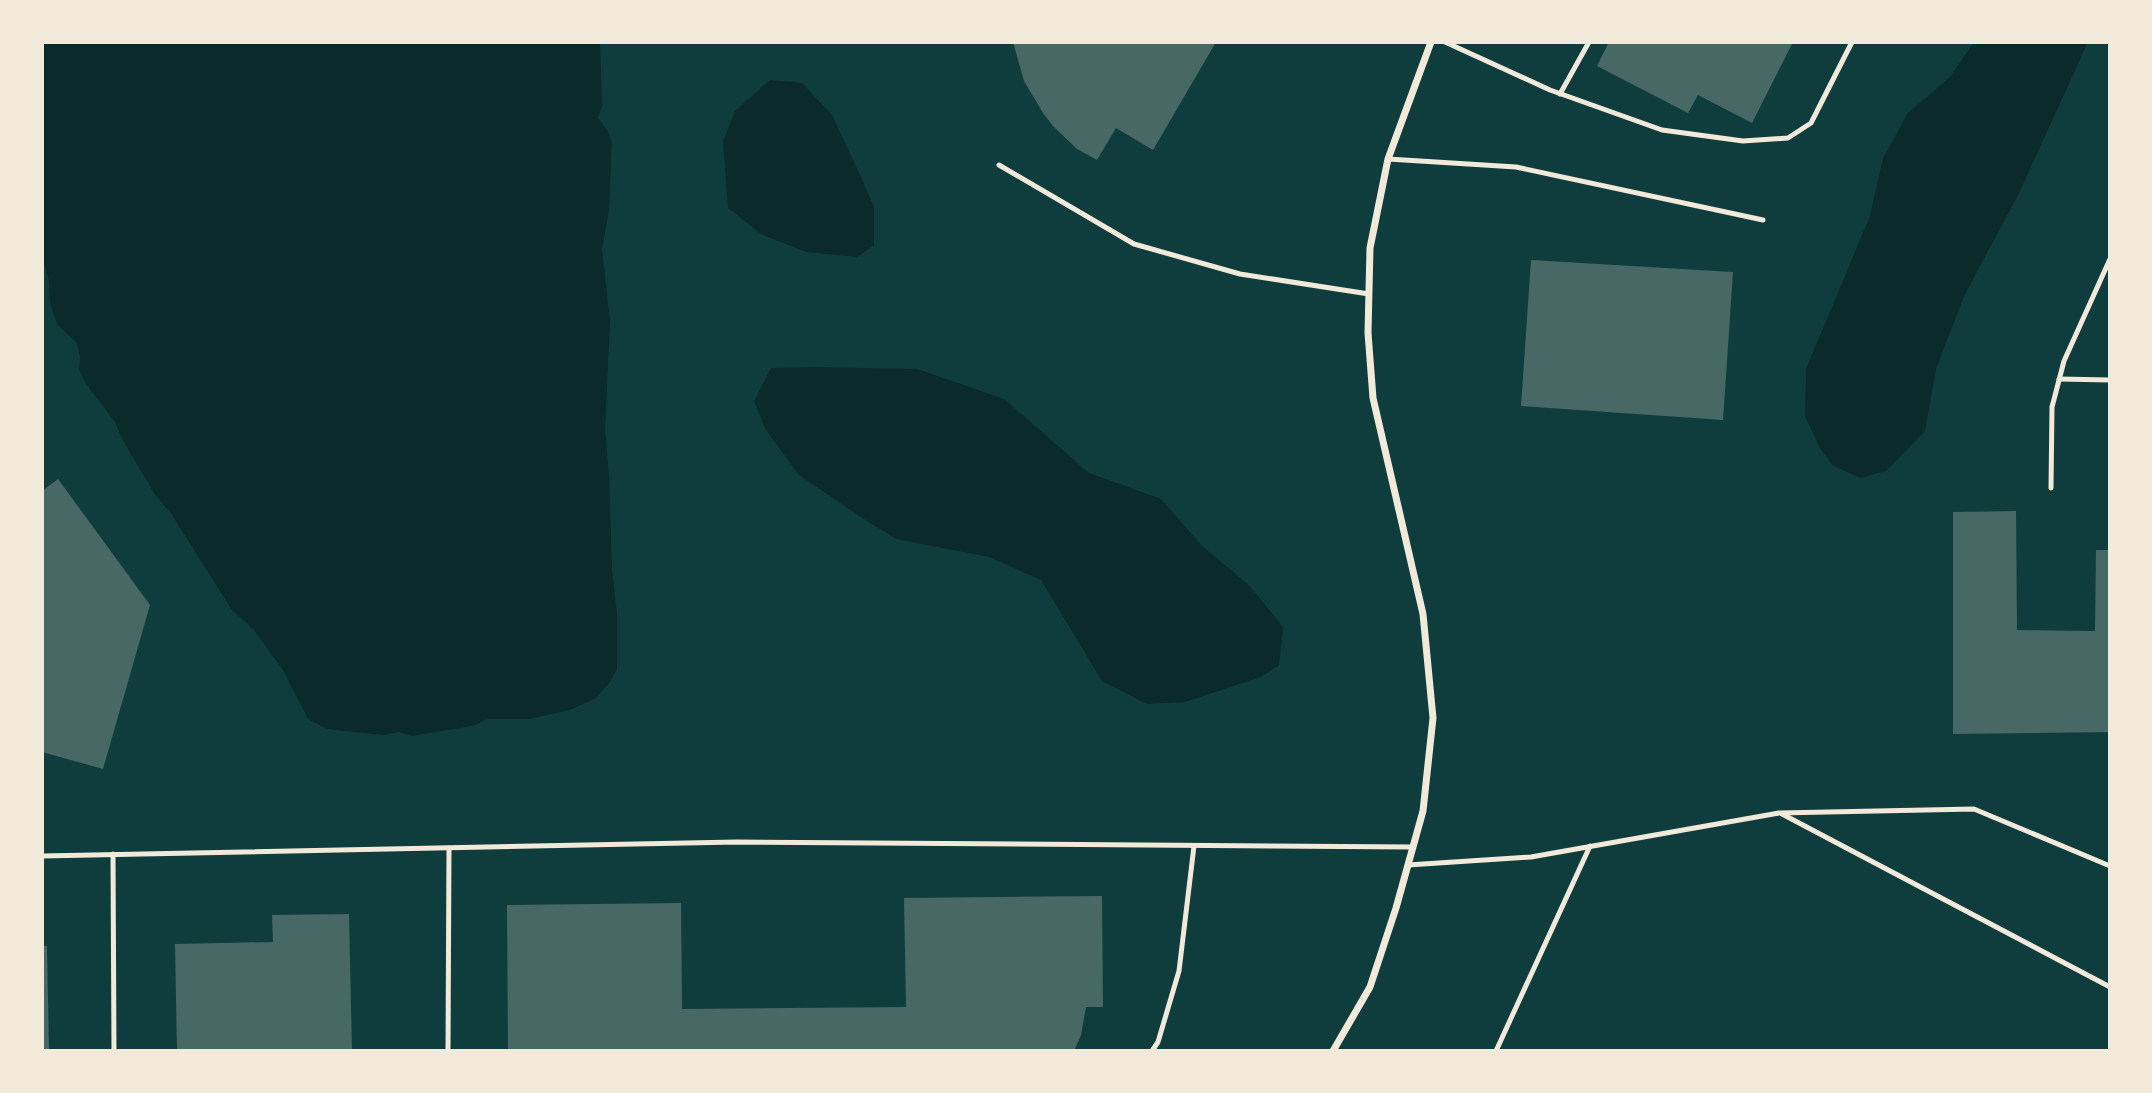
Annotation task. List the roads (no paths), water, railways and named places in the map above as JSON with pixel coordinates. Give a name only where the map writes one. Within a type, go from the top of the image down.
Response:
[{"type":"street","points":[[1333,1051],[1370,987],[1408,865],[1423,811],[1433,718],[1423,614],[1373,398],[1368,333],[1370,248],[1388,159],[1431,42]]},
{"type":"lane","points":[[1445,42],[1560,94],[1662,130],[1743,141],[1788,138],[1811,123],[1852,42]]},
{"type":"lane","points":[[1560,94],[1589,42]]},
{"type":"lane","points":[[1388,159],[1516,167],[1763,219]]},
{"type":"lane","points":[[999,165],[1134,244],[1240,274],[1368,294]]},
{"type":"lane","points":[[2051,488],[2052,407],[2059,379],[2110,259]]},
{"type":"lane","points":[[2059,379],[2110,380]]},
{"type":"lane","points":[[1408,865],[1531,858],[1779,813],[1974,809],[2110,866]]},
{"type":"lane","points":[[1779,813],[2110,986]]},
{"type":"lane","points":[[42,856],[737,842],[1413,848]]},
{"type":"lane","points":[[1152,1051],[1158,1042],[1179,971],[1194,846]]},
{"type":"lane","points":[[1496,1051],[1590,846]]},
{"type":"lane","points":[[448,1051],[449,848]]},
{"type":"lane","points":[[113,854],[114,1051]]},
{"type":"water","points":[[42,42],[600,42],[602,106],[598,118],[612,142],[609,210],[602,249],[610,320],[605,429],[617,614],[617,669],[596,698],[570,710],[529,719],[488,719],[472,726],[412,736],[399,732],[383,735],[327,729],[308,719],[283,670],[254,630],[232,610],[172,515],[154,493],[115,422],[86,384],[79,369],[77,343],[57,324],[50,303],[49,281],[42,255]]},
{"type":"water","points":[[1974,42],[2088,42],[2018,195],[1964,296],[1936,369],[1925,431],[1886,471],[1860,478],[1832,465],[1820,448],[1805,416],[1806,369],[1870,216],[1883,158],[1908,113],[1950,77]]},
{"type":"water","points":[[770,80],[802,83],[832,115],[874,207],[874,245],[857,257],[806,252],[761,234],[728,208],[723,142],[735,111]]},
{"type":"water","points":[[771,368],[917,369],[1004,399],[1089,473],[1161,499],[1203,547],[1249,585],[1283,627],[1279,665],[1261,677],[1185,702],[1147,704],[1102,681],[1041,580],[989,557],[896,539],[799,475],[766,430],[754,401]]}]
